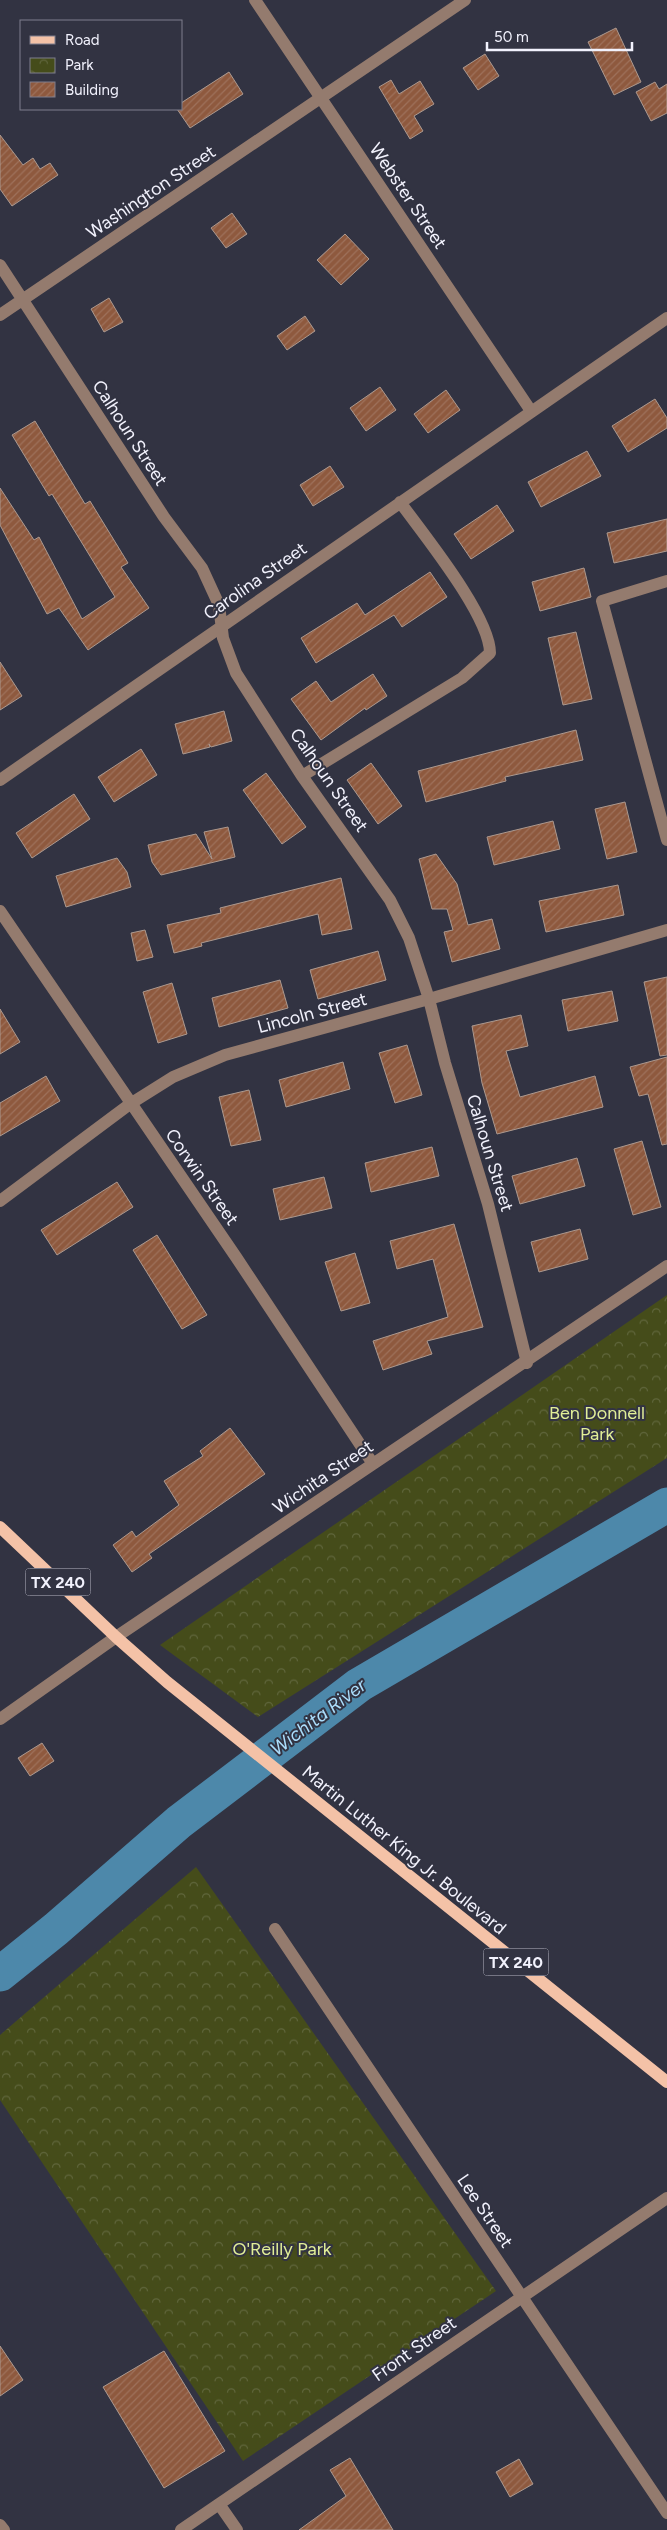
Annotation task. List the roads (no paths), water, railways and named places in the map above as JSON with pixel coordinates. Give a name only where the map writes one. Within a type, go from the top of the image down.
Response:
[{"type":"main road","name":"TX 240","points":[[0,1527],[116,1637]]},
{"type":"main road","name":"Martin Luther King Jr. Boulevard","points":[[116,1637],[167,1682],[365,1842],[667,2082]]},
{"type":"street","name":"Webster Street","points":[[255,0],[531,411]]},
{"type":"street","name":"Washington Street","points":[[0,315],[466,0]]},
{"type":"street","name":"Calhoun Street","points":[[0,265],[164,517],[202,568],[211,584],[223,625],[223,638],[236,673],[302,776],[390,900],[409,938],[429,999],[444,1063],[488,1204],[527,1363]]},
{"type":"street","name":"Carolina Street","points":[[0,780],[667,318]]},
{"type":"street","points":[[302,776],[462,678],[490,653],[490,642],[478,614],[400,502]]},
{"type":"street","points":[[667,581],[602,601],[667,840]]},
{"type":"street","name":"Corwin Street","points":[[0,911],[236,1257],[373,1464]]},
{"type":"street","name":"Lincoln Street","points":[[0,1201],[130,1104],[174,1078],[225,1055],[429,999],[667,930]]},
{"type":"street","name":"Wichita Street","points":[[0,1719],[116,1637],[527,1363],[667,1266]]},
{"type":"street","name":"Lee Street","points":[[275,1929],[667,2513]]},
{"type":"street","name":"Front Street","points":[[181,2530],[667,2198]]},
{"type":"street","points":[[219,2504],[237,2530]]},
{"type":"street","points":[[0,2525],[4,2530]]},
{"type":"waterway","name":"Wichita River","points":[[0,1974],[56,1929],[179,1822],[359,1685],[667,1505]]},
{"type":"park label","name":"Ben Donnell Park","points":[[597,1424]]},
{"type":"park label","name":"O'Reilly Park","points":[[282,2249]]}]
